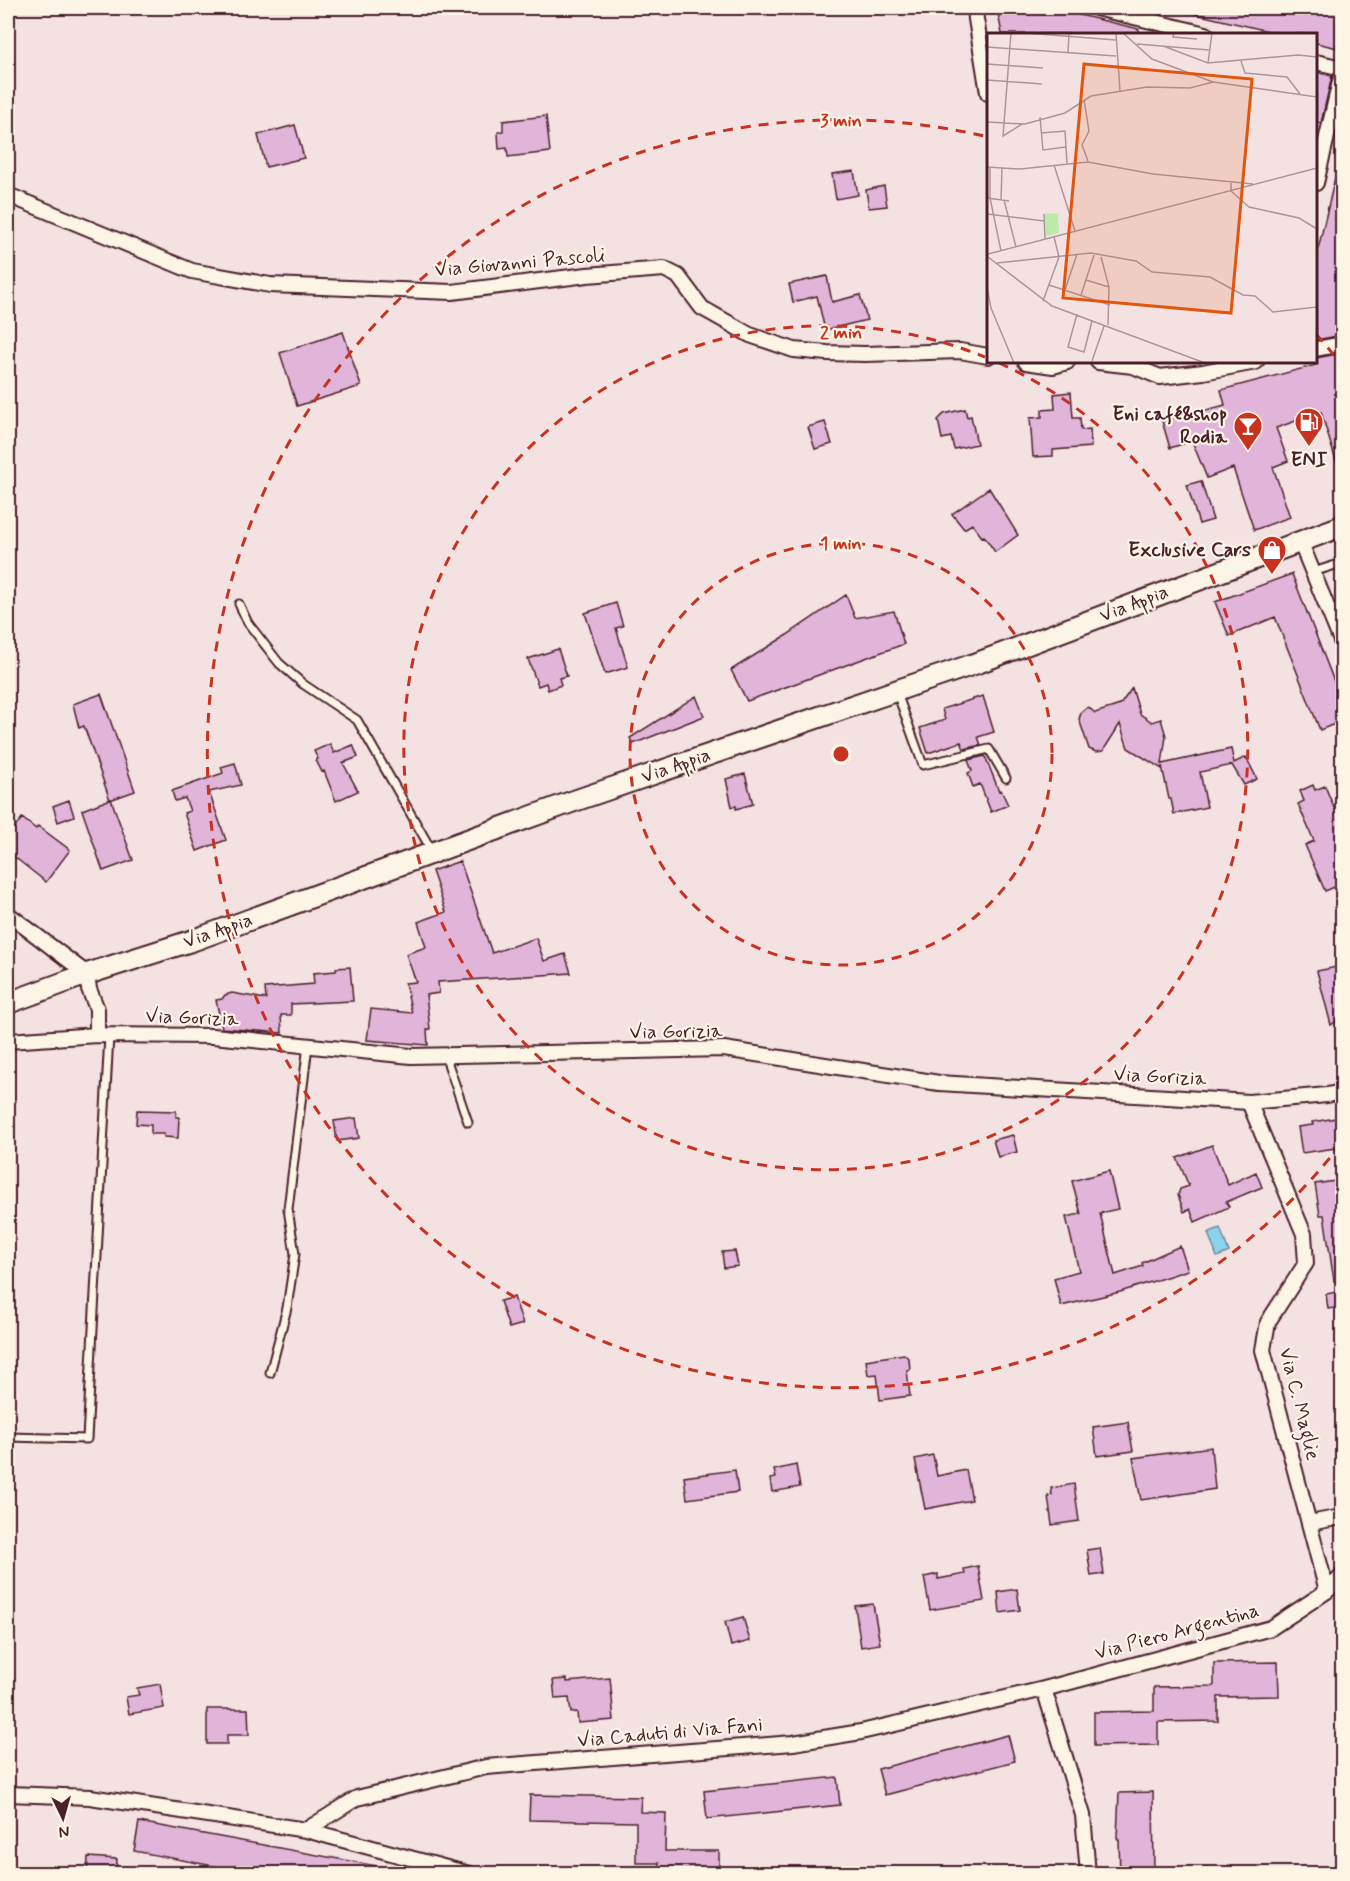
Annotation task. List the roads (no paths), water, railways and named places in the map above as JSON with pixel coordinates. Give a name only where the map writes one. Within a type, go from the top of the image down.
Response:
[{"type":"main road","name":"Via Appia","points":[[8,1003],[87,974],[194,940],[574,801],[980,662],[1342,526]]},
{"type":"street","points":[[975,8],[987,87]]},
{"type":"street","points":[[1096,8],[1202,33]]},
{"type":"street","points":[[1317,62],[1342,68]]},
{"type":"street","points":[[1317,179],[1342,73]]},
{"type":"street","name":"Via Giovanni Pascoli","points":[[8,195],[192,271],[270,285],[452,292],[587,275],[664,269],[678,276],[702,308],[750,335],[794,350],[865,354],[960,351],[987,356]]},
{"type":"street","points":[[1317,349],[1342,344]]},
{"type":"street","points":[[1033,363],[1053,366],[1064,363]]},
{"type":"street","points":[[1116,363],[1133,364],[1160,377],[1251,363]]},
{"type":"street","points":[[1300,541],[1342,643]]},
{"type":"street","points":[[8,914],[87,974],[88,989],[97,1009],[103,1036]]},
{"type":"street","name":"Via Gorizia","points":[[8,1041],[103,1036],[213,1036],[411,1056],[724,1049],[939,1083],[1249,1102],[1342,1092]]},
{"type":"street","name":"Via C. Maglie","points":[[1249,1102],[1304,1234],[1306,1263],[1268,1322],[1263,1350],[1327,1592]]},
{"type":"street","points":[[1309,1523],[1342,1517]]},
{"type":"street","name":"Via Piero Argentina","points":[[1044,1689],[1270,1628],[1327,1592],[1342,1576]]},
{"type":"street","points":[[1044,1689],[1083,1815],[1088,1874]]},
{"type":"street","name":"Via Caduti di Via Fani","points":[[306,1830],[357,1797],[486,1767],[793,1743],[861,1732],[1044,1689]]},
{"type":"street","points":[[8,1794],[90,1797],[306,1830],[469,1874]]},
{"type":"lane","points":[[1313,572],[1342,563]]},
{"type":"lane","points":[[239,604],[248,623],[279,663],[303,684],[357,720],[433,853]]},
{"type":"lane","points":[[896,691],[923,765],[989,748],[1006,778]]},
{"type":"lane","points":[[8,1437],[87,1439],[103,1036]]},
{"type":"lane","points":[[270,1373],[287,1308],[295,1254],[288,1209],[308,1045]]},
{"type":"lane","points":[[445,1055],[468,1122]]},
{"type":"water","points":[[1220,1228],[1229,1252],[1217,1257],[1208,1233]]},
{"type":"place","name":"ENI","points":[[1309,448]]},
{"type":"place","name":"Eni café&shop Rodia","points":[[1248,452]]},
{"type":"place","name":"Exclusive Cars","points":[[1272,576]]}]
